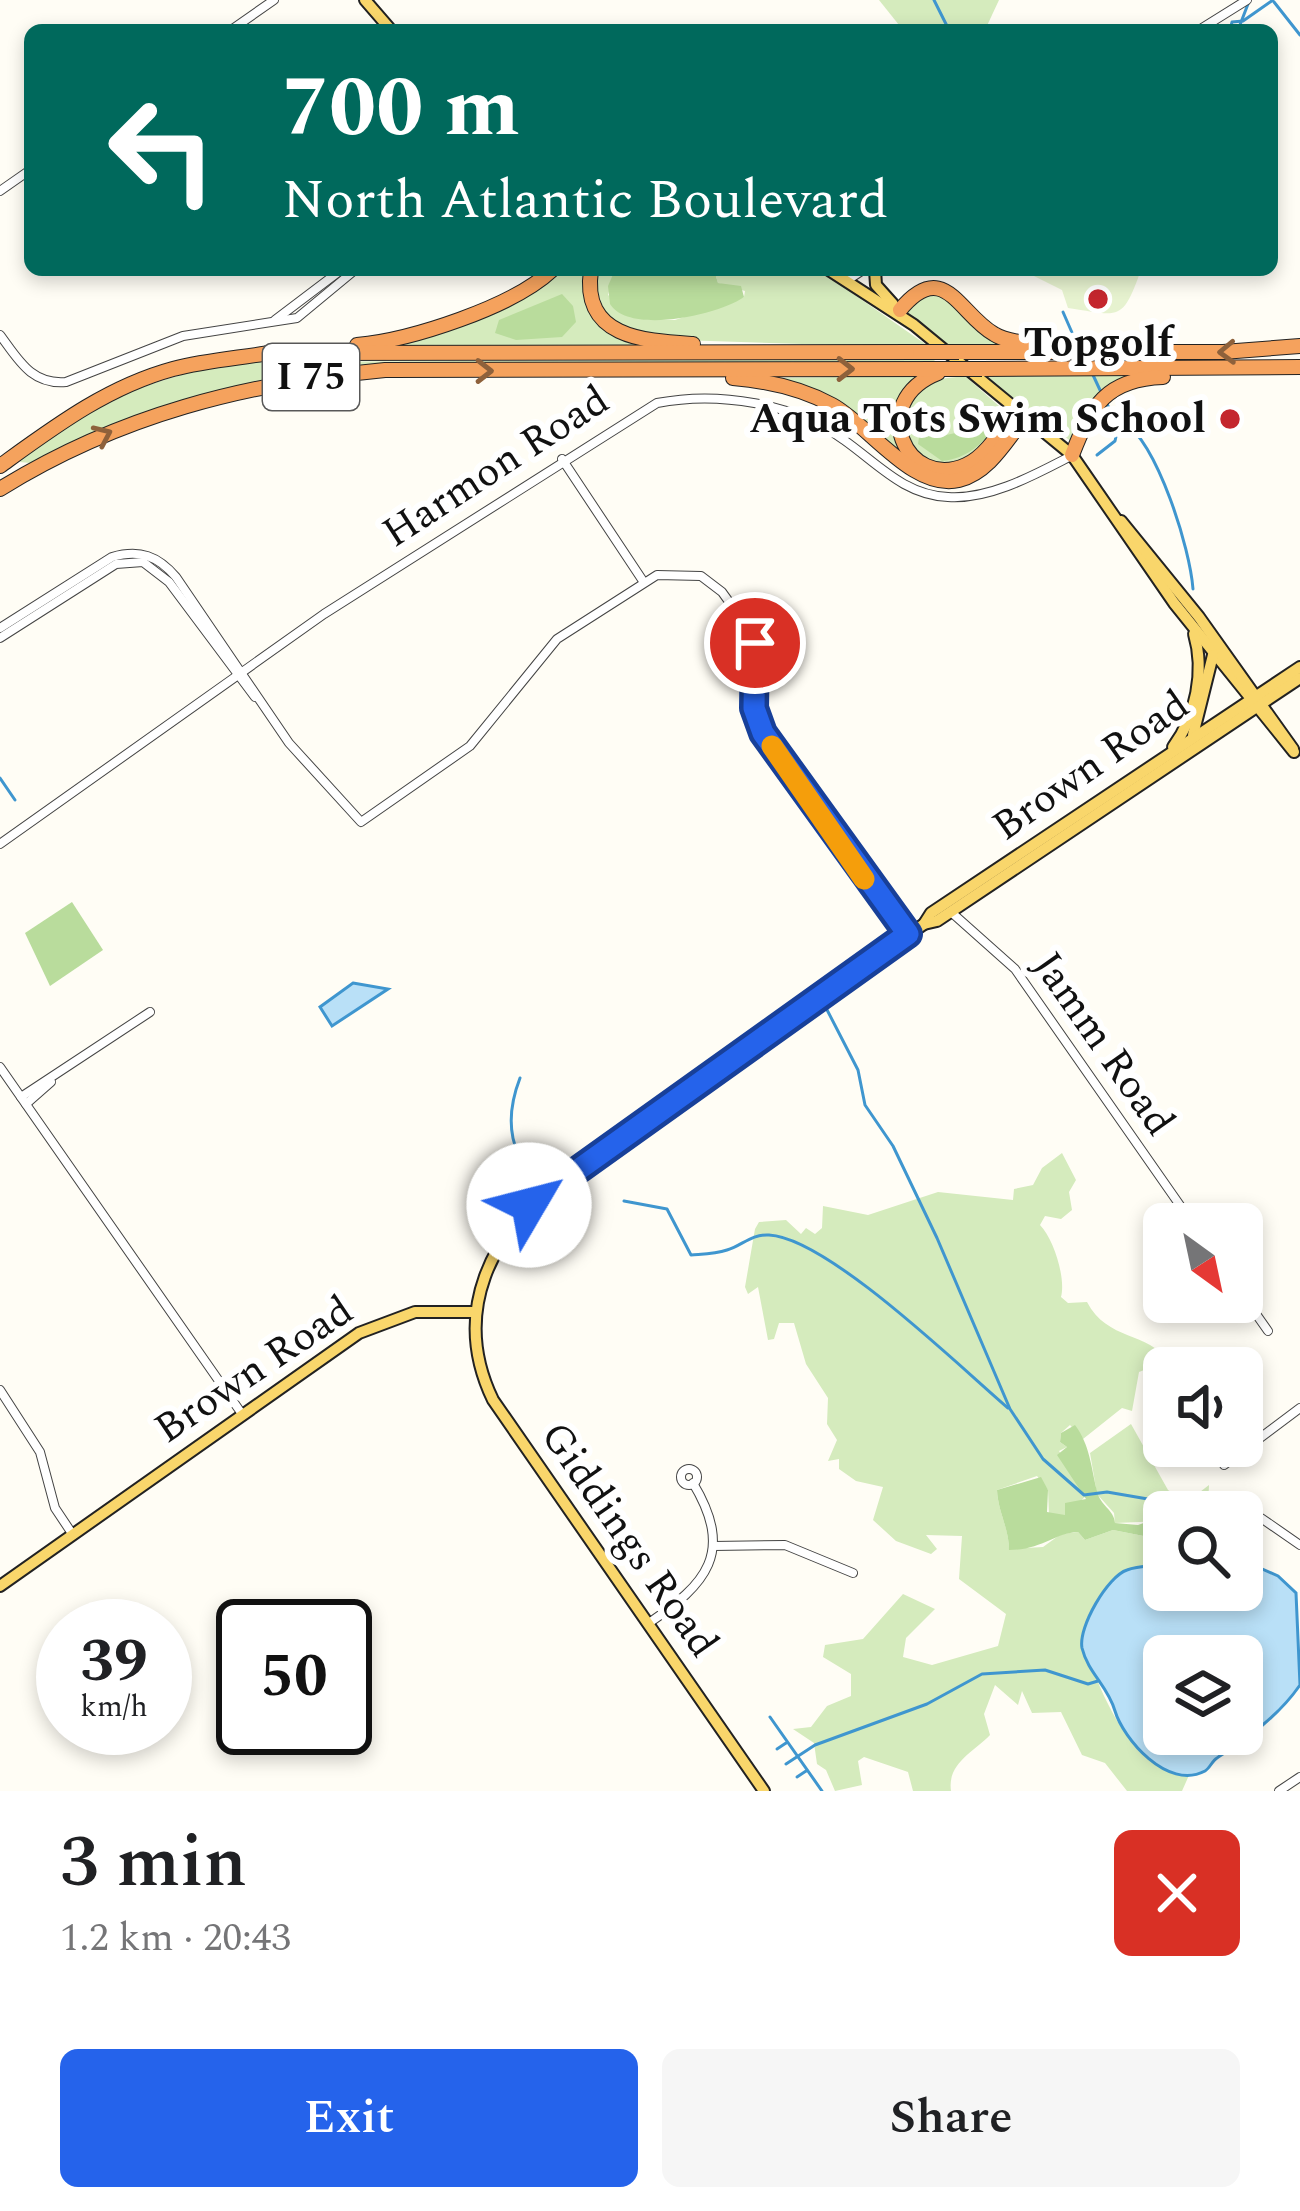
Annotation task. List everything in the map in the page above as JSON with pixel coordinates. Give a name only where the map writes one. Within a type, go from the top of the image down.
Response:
[{"type":"highway","points":[[268,353],[368,344],[412,334],[520,293],[543,276]]},
{"type":"highway","points":[[591,276],[595,310],[628,338],[848,351]]},
{"type":"highway","points":[[899,311],[917,293],[941,289],[1006,340],[1096,351]]},
{"type":"highway","name":"I 75","points":[[1154,366],[1300,346]]},
{"type":"highway","name":"I 75","points":[[0,466],[92,402],[128,385],[172,369],[268,353],[1096,351],[1130,352],[1154,366],[1300,370]]},
{"type":"highway","points":[[1072,455],[1095,402],[1126,375],[1154,366]]},
{"type":"highway","points":[[948,369],[912,387],[899,412],[904,446],[926,465],[947,469],[967,465],[1022,412]]},
{"type":"highway","name":"I 75","points":[[0,489],[128,424],[195,400],[292,379],[385,370],[982,369],[1126,375]]},
{"type":"highway","points":[[686,372],[778,383],[805,392],[848,414],[922,475],[942,481],[982,469],[1022,412]]},
{"type":"main road","points":[[365,0],[387,24]]},
{"type":"main road","points":[[855,276],[899,311]]},
{"type":"main road","points":[[855,276],[1072,455],[1211,633],[1297,755]]},
{"type":"main road","points":[[875,276],[876,285],[899,311]]},
{"type":"main road","points":[[1121,521],[1191,625],[1255,700]]},
{"type":"main road","points":[[1168,754],[1186,724],[1200,669],[1191,625]]},
{"type":"main road","points":[[1184,754],[1213,654],[1211,633]]},
{"type":"main road","name":"Brown Road","points":[[949,907],[1034,858],[1300,667]]},
{"type":"main road","name":"Brown Road","points":[[0,1586],[378,1324],[424,1311],[476,1312],[493,1252],[529,1205],[1192,737],[1300,679]]},
{"type":"main road","points":[[1034,858],[1081,821],[1081,814]]},
{"type":"main road","name":"Giddings Road","points":[[476,1312],[480,1364],[495,1403],[764,1791]]},
{"type":"street","points":[[240,24],[274,0]]},
{"type":"street","points":[[1208,24],[1246,0]]},
{"type":"street","points":[[268,323],[301,305],[334,276]]},
{"type":"street","points":[[0,334],[29,373],[58,383],[183,336],[307,313],[348,276]]},
{"type":"street","name":"Harmon Road","points":[[0,844],[240,674],[644,407],[687,398],[754,404],[807,418],[903,485],[934,496],[984,493],[1072,455]]},
{"type":"street","points":[[562,459],[643,581]]},
{"type":"street","points":[[0,628],[112,557],[145,554],[176,578],[256,697],[340,803],[356,820],[367,821],[470,746],[557,639],[643,581],[685,573],[700,576],[722,592],[755,643],[754,708],[763,733],[904,937]]},
{"type":"street","points":[[0,638],[116,564],[143,562],[169,583],[240,674]]},
{"type":"street","name":"Jamm Road","points":[[949,907],[1004,954],[1178,1203]]},
{"type":"street","points":[[23,1101],[150,1012]]},
{"type":"street","points":[[0,1067],[242,1414]]},
{"type":"street","points":[[1262,1323],[1268,1331]]},
{"type":"street","points":[[0,1390],[40,1452],[55,1508],[74,1534]]},
{"type":"street","points":[[1263,1436],[1300,1408]]},
{"type":"street","points":[[647,1624],[699,1585],[713,1546],[694,1484]]},
{"type":"street","points":[[1263,1519],[1300,1545]]},
{"type":"street","points":[[713,1546],[785,1545],[853,1573]]},
{"type":"street","points":[[1279,1791],[1300,1778]]},
{"type":"green space","points":[[879,0],[999,0],[988,24],[898,24]]},
{"type":"green space","points":[[544,276],[591,276],[603,325],[691,346],[373,348],[412,336]]},
{"type":"green space","points":[[596,276],[613,276],[608,295],[641,319],[675,320],[744,297],[745,291],[718,283],[716,276],[828,276],[931,348],[648,339],[615,323],[599,296]]},
{"type":"green space","points":[[612,276],[716,276],[718,283],[741,286],[744,297],[696,315],[635,319],[610,304]]},
{"type":"green space","name":"Topgolf","points":[[1034,276],[1139,276],[1129,299],[1117,312],[1068,308],[1062,290]]},
{"type":"green space","points":[[934,291],[1017,345],[950,348],[904,310]]},
{"type":"green space","points":[[562,294],[573,306],[576,322],[562,337],[516,340],[495,333],[499,320]]},
{"type":"green space","points":[[933,359],[937,363],[431,366],[298,376],[169,405],[30,463],[20,462],[39,443],[90,409],[184,374],[240,362]]},
{"type":"green space","points":[[1130,375],[1072,442],[984,376]]},
{"type":"green space","points":[[923,376],[904,398],[898,422],[904,445],[924,467],[962,470],[1007,432],[967,470],[935,473],[920,465],[840,406],[802,388],[760,378]]},
{"type":"green space","points":[[965,376],[1007,413],[980,451],[954,465],[921,459],[904,433],[906,403],[930,380]]},
{"type":"green space","points":[[992,414],[998,419],[989,435],[960,457],[942,461],[918,444],[920,431],[942,436],[964,431]]},
{"type":"green space","points":[[72,902],[103,950],[50,986],[25,933]]},
{"type":"green space","points":[[1062,1153],[1076,1180],[1069,1192],[1072,1210],[1061,1219],[1045,1216],[1040,1225],[1058,1260],[1061,1297],[1068,1303],[1087,1302],[1105,1324],[1153,1347],[1143,1347],[1143,1370],[1132,1411],[1122,1408],[1083,1439],[1070,1425],[1061,1433],[1060,1442],[1067,1447],[1059,1451],[1086,1496],[1064,1516],[1049,1515],[1048,1490],[1037,1476],[997,1490],[1009,1549],[1043,1547],[1061,1534],[1078,1532],[1085,1540],[1113,1530],[1143,1536],[1143,1570],[1108,1588],[1093,1610],[1082,1645],[1120,1726],[1143,1755],[1190,1773],[1182,1791],[1127,1791],[1105,1763],[1082,1755],[1061,1712],[1032,1713],[1022,1691],[1018,1705],[995,1685],[984,1714],[990,1735],[957,1765],[951,1791],[913,1791],[908,1772],[864,1757],[858,1761],[862,1785],[835,1791],[826,1770],[817,1764],[814,1743],[793,1729],[811,1727],[827,1706],[851,1696],[851,1674],[823,1657],[825,1645],[863,1639],[903,1594],[935,1609],[906,1638],[903,1657],[932,1665],[998,1646],[1006,1614],[959,1579],[962,1536],[926,1535],[937,1549],[931,1554],[896,1541],[873,1520],[883,1487],[856,1481],[839,1469],[839,1459],[828,1461],[837,1440],[827,1424],[828,1398],[806,1364],[794,1323],[779,1323],[774,1339],[768,1340],[758,1287],[748,1294],[745,1287],[755,1229],[759,1222],[786,1220],[801,1234],[806,1228],[815,1234],[822,1228],[823,1206],[868,1215],[938,1192],[1013,1200],[1014,1189],[1033,1185],[1042,1168]]},
{"type":"green space","points":[[1131,1424],[1143,1445],[1143,1467],[1155,1467],[1170,1491],[1143,1491],[1143,1522],[1115,1523],[1114,1513],[1097,1494],[1090,1453]]},
{"type":"green space","points":[[1075,1425],[1087,1448],[1099,1496],[1115,1523],[1143,1523],[1143,1536],[1113,1530],[1085,1540],[1078,1532],[1009,1550],[997,1490],[1041,1477],[1048,1490],[1047,1512],[1065,1515],[1065,1503],[1086,1499],[1057,1455],[1067,1447],[1060,1442],[1061,1433]]},
{"type":"water","points":[[353,983],[388,989],[332,1026],[320,1007]]},
{"type":"water","points":[[1143,1567],[1143,1611],[1263,1611],[1263,1569],[1278,1576],[1296,1593],[1300,1685],[1263,1724],[1263,1635],[1143,1635],[1143,1753],[1127,1735],[1082,1648],[1089,1616],[1103,1592],[1119,1574]]},
{"type":"water","points":[[1145,1755],[1221,1755],[1205,1771],[1191,1775],[1176,1774]]},
{"type":"waterway","points":[[934,0],[946,24]]},
{"type":"waterway","points":[[1232,24],[1273,0]]},
{"type":"waterway","points":[[1274,2],[1300,35]]},
{"type":"waterway","points":[[1240,24],[1248,4]]},
{"type":"waterway","points":[[1063,312],[1077,344]]},
{"type":"waterway","points":[[1093,375],[1100,390]]},
{"type":"waterway","points":[[1107,404],[1116,422],[1124,422],[1137,434],[1160,474],[1179,524],[1193,589]]},
{"type":"waterway","points":[[1097,455],[1115,441],[1119,423]]},
{"type":"waterway","points":[[0,778],[15,800]]},
{"type":"waterway","points":[[823,1002],[858,1070],[865,1105],[893,1146],[937,1238],[1010,1409],[1043,1459],[1084,1495],[1107,1492],[1143,1498]]},
{"type":"waterway","points":[[520,1078],[511,1124],[517,1152],[536,1173],[551,1179]]},
{"type":"waterway","points":[[624,1201],[667,1209],[691,1255],[723,1251],[769,1235],[825,1258],[893,1308],[1008,1408]]},
{"type":"waterway","points":[[786,1764],[815,1745],[927,1704],[982,1674],[1045,1670],[1088,1684],[1098,1681]]},
{"type":"waterway","points":[[770,1717],[822,1791]]},
{"type":"waterway","points":[[777,1749],[786,1743]]},
{"type":"waterway","points":[[797,1777],[806,1771]]},
{"type":"slow traffic","points":[[772,746],[864,879]]},
{"type":"place","name":"Topgolf","points":[[1098,299]]},
{"type":"place","name":"Aqua Tots Swim School","points":[[1230,419]]},
{"type":"route","points":[[529,1205],[908,934],[892,910],[880,903],[763,733],[754,708],[759,667],[755,643]]}]
